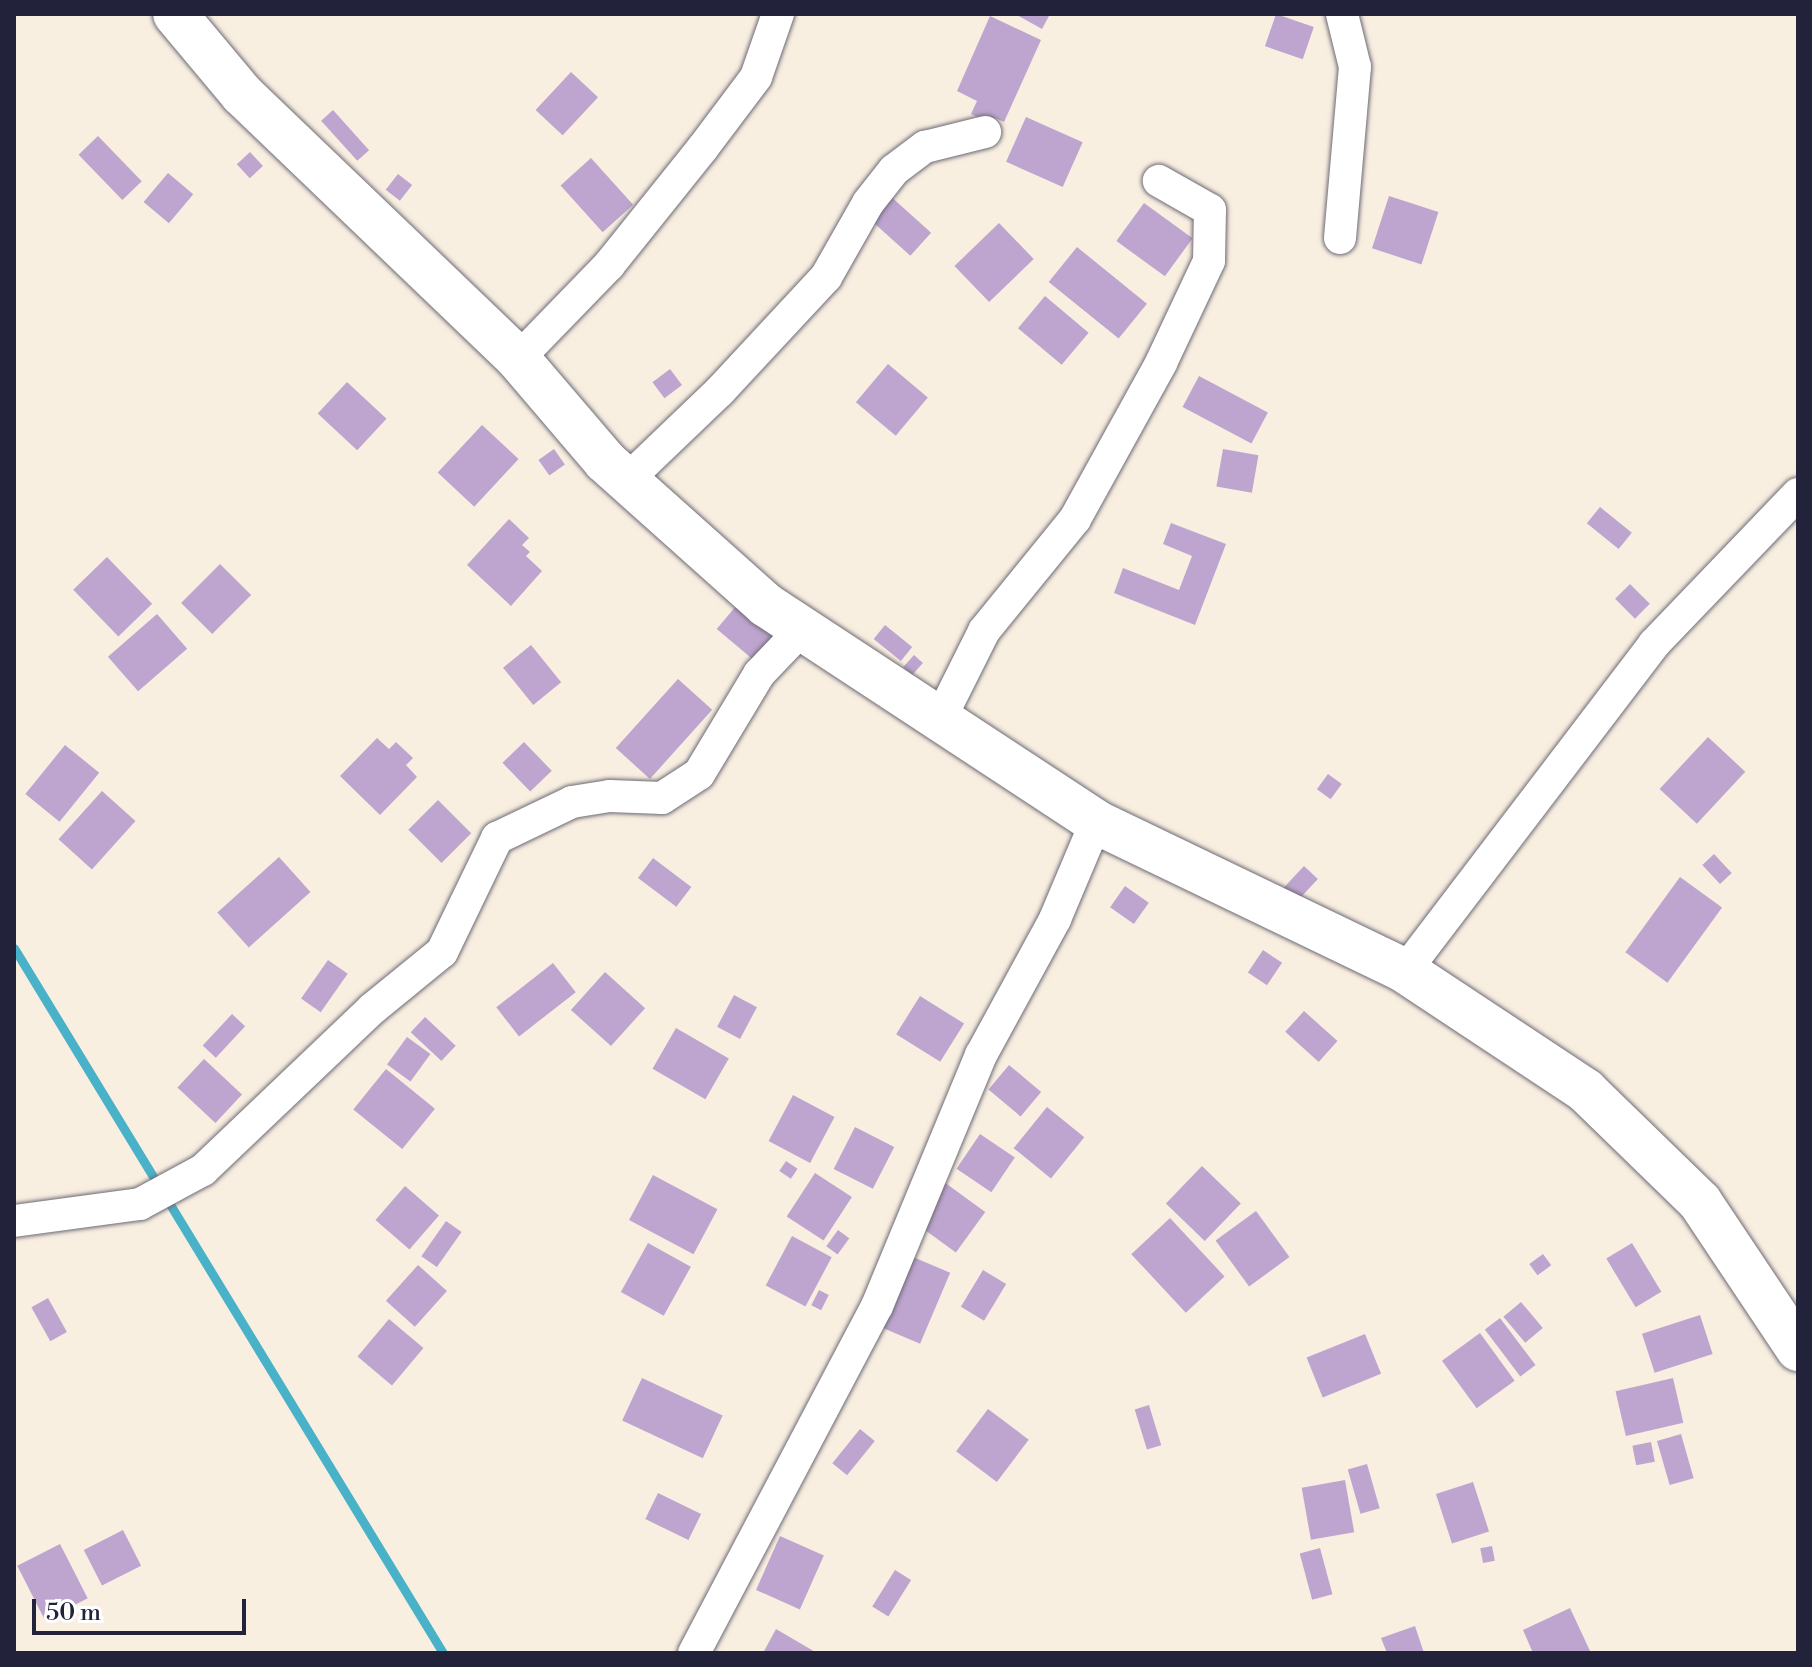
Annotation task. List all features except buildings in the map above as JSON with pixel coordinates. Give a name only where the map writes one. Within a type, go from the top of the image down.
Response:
[{"type":"street","points":[[175,14],[242,94],[518,359],[626,481],[766,605],[1096,822],[1405,971],[1586,1091],[1700,1202],[1798,1349]]},
{"type":"street","points":[[518,359],[609,265],[702,149],[756,77],[778,14]]},
{"type":"street","points":[[1340,238],[1355,67],[1342,14]]},
{"type":"street","points":[[626,481],[720,391],[826,277],[868,203],[894,170],[925,147],[985,132]]},
{"type":"street","points":[[940,719],[984,631],[1075,519],[1161,363],[1209,261],[1210,210],[1159,181]]},
{"type":"street","points":[[1405,971],[1654,644],[1798,494]]},
{"type":"street","points":[[14,1221],[140,1204],[203,1170],[372,1009],[442,952],[497,838],[572,802],[610,796],[662,798],[699,774],[759,674],[802,629]]},
{"type":"street","points":[[694,1653],[877,1306],[981,1055],[1055,919],[1096,822]]},
{"type":"waterway","points":[[14,948],[443,1653]]}]
